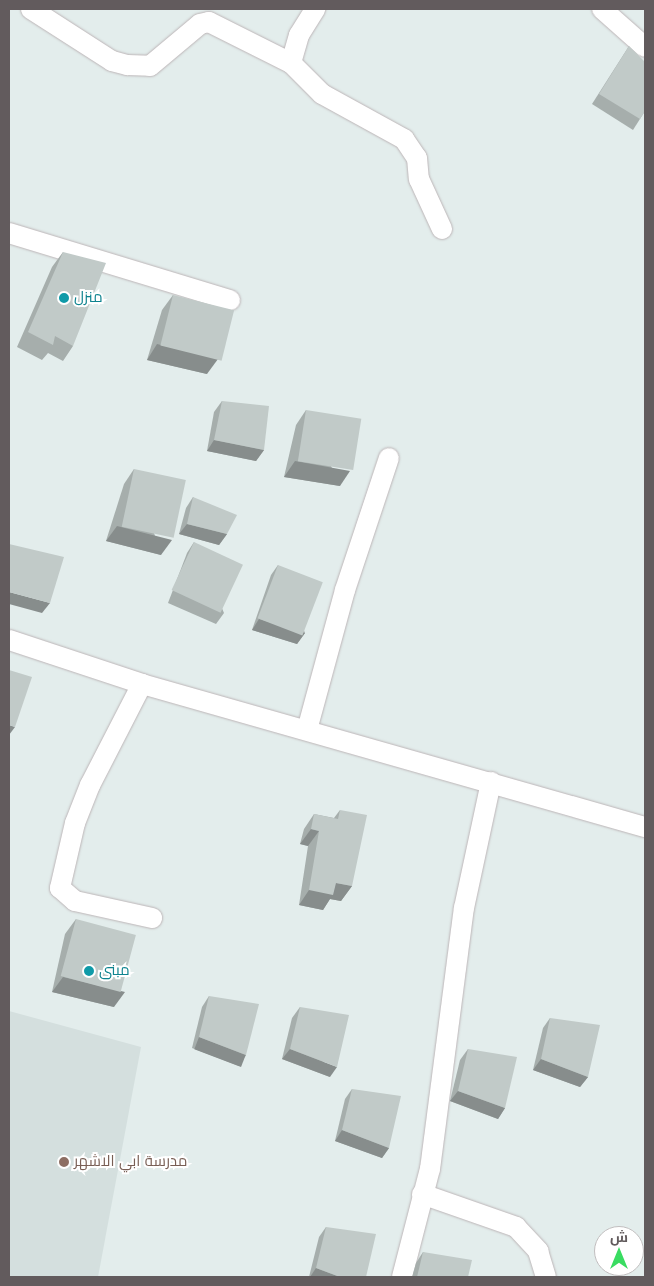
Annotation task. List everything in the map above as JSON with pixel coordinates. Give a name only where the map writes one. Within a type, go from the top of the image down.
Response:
[{"type":"street","points":[[31,9],[112,61],[127,65],[150,66],[196,27],[209,22],[291,63],[322,94],[404,139],[417,158],[419,179],[442,229]]},
{"type":"street","points":[[291,63],[298,35],[314,9]]},
{"type":"street","points":[[602,9],[620,15],[645,47]]},
{"type":"street","points":[[9,233],[230,300]]},
{"type":"street","points":[[307,730],[345,590],[389,458]]},
{"type":"street","points":[[9,640],[142,684],[645,827]]},
{"type":"street","points":[[142,684],[90,785],[75,823],[60,888],[75,902],[152,918]]},
{"type":"street","points":[[402,1277],[436,1134],[464,908],[491,782]]},
{"type":"street","points":[[422,1194],[516,1227],[538,1251],[546,1277]]},
{"type":"shaded area","name":"مدرسة ابي الاشهر","points":[[9,1011],[141,1047],[98,1277],[9,1277]]},
{"type":"building","points":[[629,46],[645,62],[645,111],[640,119],[599,94]]},
{"type":"building","name":"منزل","points":[[63,252],[106,263],[73,346],[55,336],[53,345],[28,332]]},
{"type":"building","points":[[173,295],[234,310],[222,361],[160,345]]},
{"type":"building","points":[[222,401],[269,406],[264,450],[214,440]]},
{"type":"building","points":[[306,410],[361,419],[353,470],[298,461]]},
{"type":"building","points":[[134,469],[186,480],[174,538],[122,527]]},
{"type":"building","points":[[193,497],[237,515],[227,534],[187,524]]},
{"type":"building","points":[[194,542],[243,565],[221,613],[172,590]]},
{"type":"building","points":[[9,544],[64,557],[50,603],[9,592]]},
{"type":"building","points":[[278,565],[323,582],[302,635],[258,618]]},
{"type":"building","points":[[9,670],[32,677],[15,727],[9,725]]},
{"type":"building","points":[[340,810],[367,815],[352,886],[336,883],[333,895],[309,890],[319,831],[311,829],[314,814],[338,819]]},
{"type":"building","name":"مبنى","points":[[76,919],[136,935],[121,992],[61,976]]},
{"type":"building","points":[[209,996],[259,1004],[246,1055],[199,1037]]},
{"type":"building","points":[[300,1007],[349,1015],[337,1067],[290,1049]]},
{"type":"building","points":[[550,1018],[600,1025],[588,1077],[541,1059]]},
{"type":"building","points":[[468,1049],[517,1057],[505,1108],[458,1091]]},
{"type":"building","points":[[352,1089],[401,1096],[389,1148],[342,1130]]},
{"type":"building","points":[[326,1227],[376,1234],[366,1277],[340,1277],[316,1268]]},
{"type":"building","points":[[423,1252],[472,1260],[468,1277],[417,1277]]},
{"type":"place","name":"منزل","points":[[64,298]]},
{"type":"place","name":"مبنى","points":[[89,971]]},
{"type":"place","name":"مدرسة ابي الاشهر","points":[[64,1162]]}]
